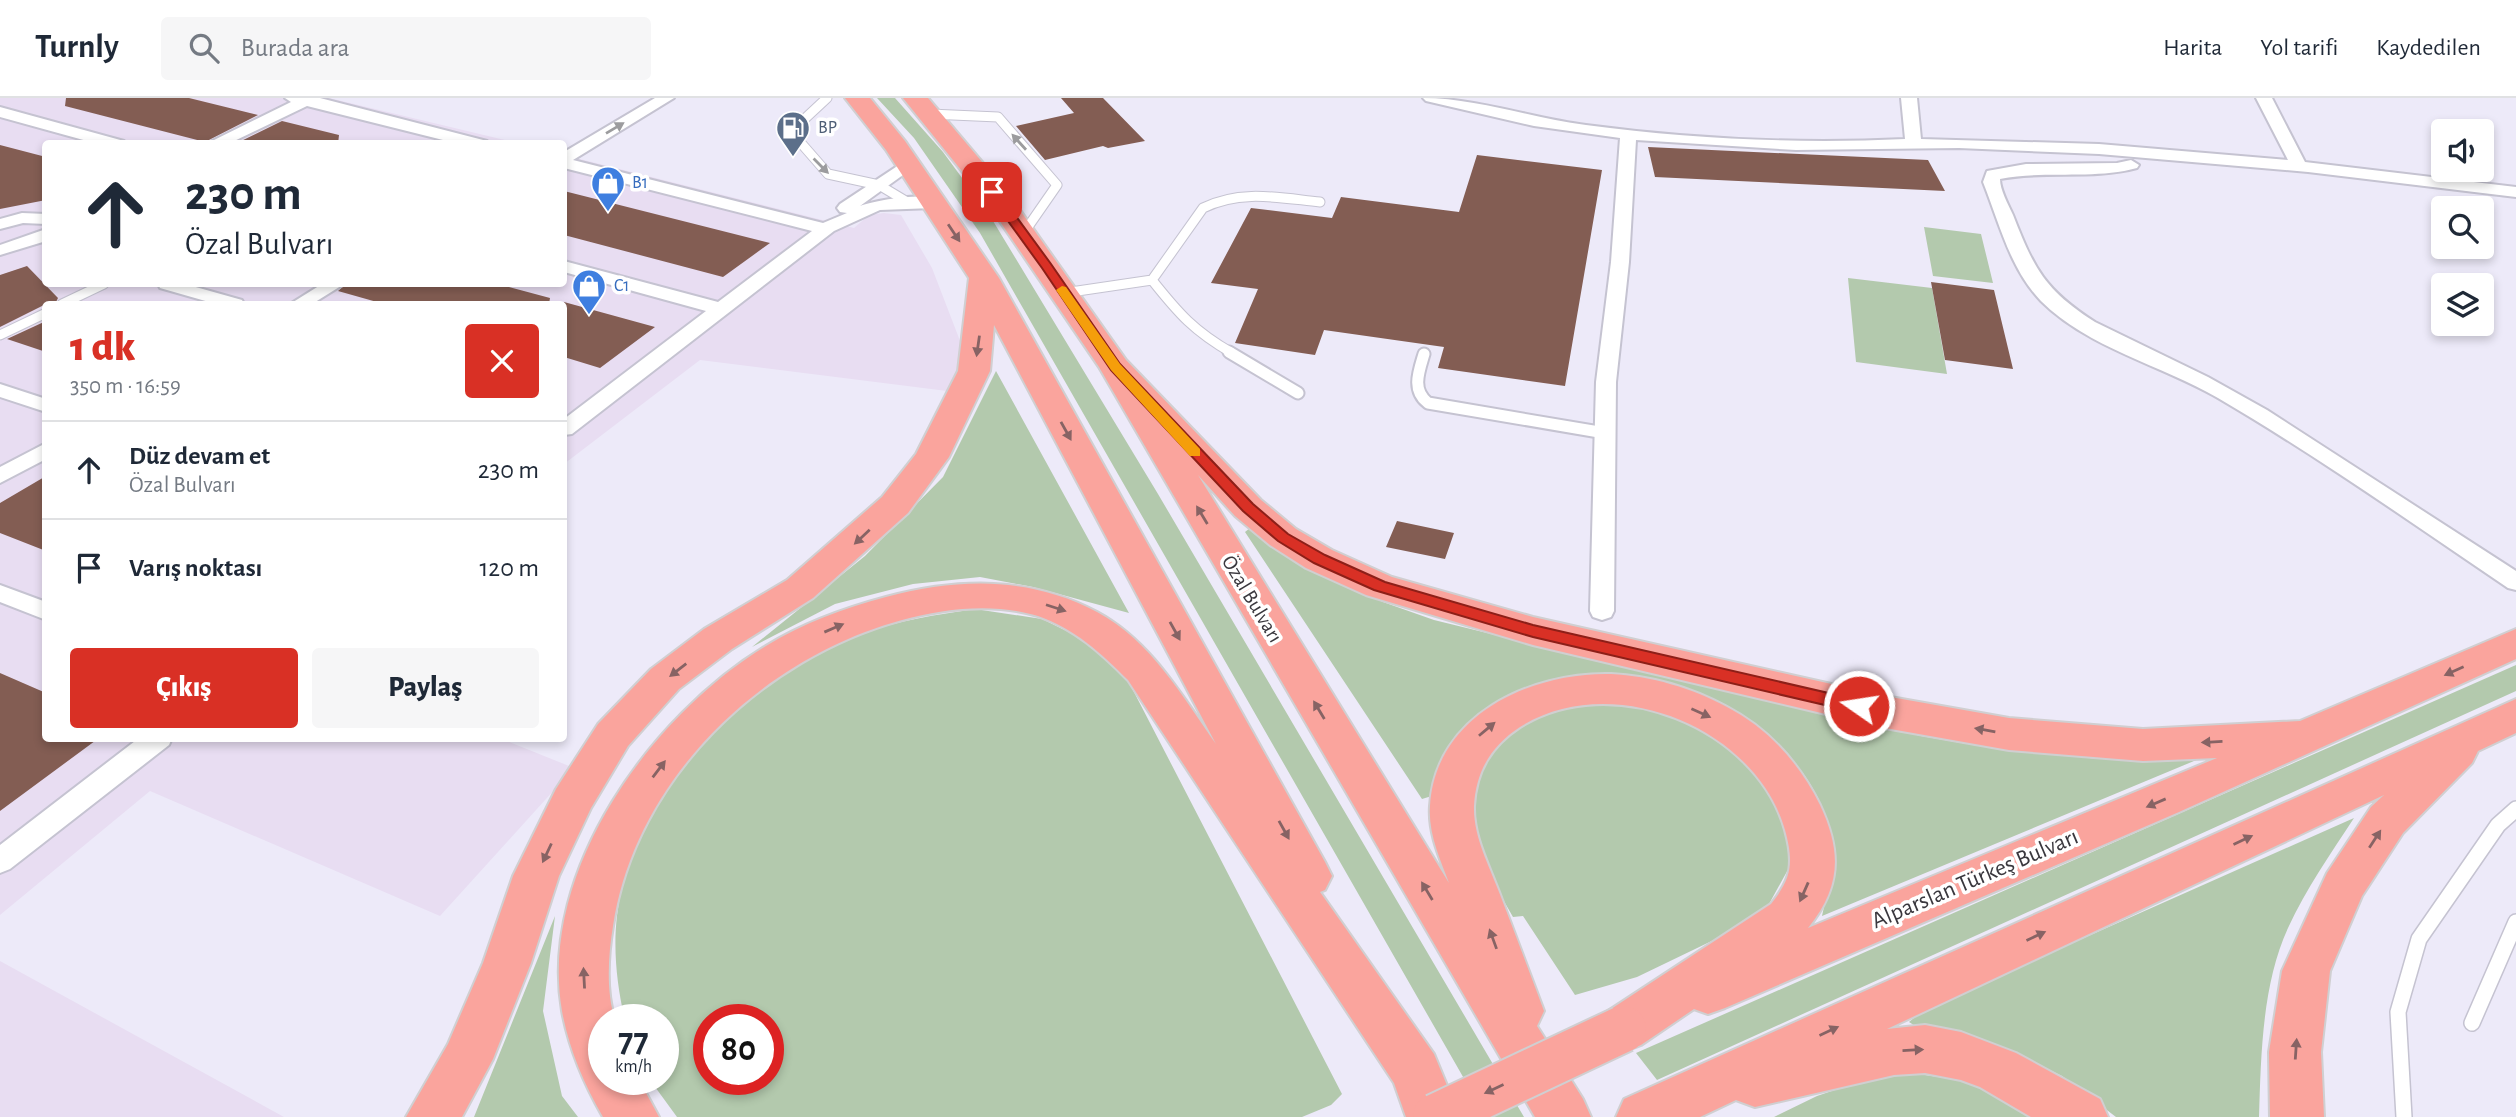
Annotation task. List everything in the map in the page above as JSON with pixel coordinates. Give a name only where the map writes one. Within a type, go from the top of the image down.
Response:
[{"type":"highway","points":[[857,98],[894,175],[985,278],[1431,1106]]},
{"type":"highway","name":"Özal Bulvarı","points":[[923,106],[977,171],[1115,367],[1561,1110]]},
{"type":"highway","points":[[433,1117],[467,1059],[507,963],[536,876],[572,801],[613,735],[665,680],[718,639],[800,589],[895,505],[932,457],[975,371],[985,278]]},
{"type":"highway","points":[[1115,367],[1248,508],[1283,537],[1319,559],[1379,586],[1533,631],[1885,712],[2009,734],[2143,745],[2305,737]]},
{"type":"highway","points":[[588,1009],[583,981],[584,940],[606,859],[635,801],[693,726],[731,691],[797,645],[832,629],[893,608],[928,600],[964,596],[1031,600],[1058,607],[1082,618],[1130,656],[1431,1106]]},
{"type":"highway","name":"Alparslan Türkeş Bulvarı","points":[[1431,1106],[1623,1029],[2163,800],[2516,643]]},
{"type":"highway","points":[[1561,1110],[1457,841],[1452,808],[1453,782],[1461,761],[1478,735],[1522,705],[1548,697],[1610,690],[1640,692],[1697,711],[1719,722],[1762,754],[1783,779],[1799,805],[1809,833],[1813,862],[1807,892],[1788,918],[1623,1029]]},
{"type":"highway","points":[[1661,1109],[2496,724]]},
{"type":"highway","points":[[2297,1117],[2294,1052],[2306,971],[2343,887],[2387,820],[2496,724]]},
{"type":"highway","points":[[1661,1109],[1894,1051],[1925,1049],[1961,1056],[1998,1070],[2081,1117]]},
{"type":"highway","points":[[619,1095],[632,1117]]},
{"type":"street","points":[[567,141],[640,98]]},
{"type":"street","points":[[567,159],[666,98]]},
{"type":"street","points":[[1431,98],[1478,104],[1546,125],[1628,136],[1851,146],[1961,143],[2138,154],[2300,167],[2516,192]]},
{"type":"street","points":[[1909,98],[1914,144]]},
{"type":"street","points":[[2264,98],[2300,167]]},
{"type":"street","points":[[222,140],[300,99]]},
{"type":"street","points":[[203,140],[300,99],[465,140]]},
{"type":"street","points":[[0,112],[103,140]]},
{"type":"street","points":[[1602,611],[1606,382],[1620,262],[1628,136]]},
{"type":"street","points":[[2138,154],[2135,163],[2117,168],[2026,169],[1993,175],[1991,182],[2033,281],[2050,299],[2104,333],[2198,378],[2268,418],[2516,582]]},
{"type":"street","points":[[567,162],[827,228]]},
{"type":"street","points":[[827,228],[830,220],[894,175]]},
{"type":"street","points":[[567,427],[827,228],[840,225],[863,211],[881,205],[921,203]]},
{"type":"street","points":[[0,224],[42,228]]},
{"type":"street","points":[[4,251],[42,228]]},
{"type":"street","points":[[567,266],[721,309]]},
{"type":"street","points":[[177,287],[225,301]]},
{"type":"street","points":[[304,301],[330,287]]},
{"type":"street","points":[[0,390],[42,405]]},
{"type":"street","points":[[567,405],[587,411]]},
{"type":"street","points":[[0,477],[42,452]]},
{"type":"street","points":[[0,593],[42,610]]},
{"type":"street","points":[[0,861],[154,742]]},
{"type":"lane","points":[[827,98],[798,125],[794,135],[828,174],[894,175]]},
{"type":"lane","points":[[923,106],[998,117],[1057,185],[1023,234]]},
{"type":"lane","points":[[1064,293],[1152,280],[1203,208],[1213,202],[1240,196],[1320,202]]},
{"type":"lane","points":[[1152,280],[1184,320],[1203,336],[1298,393]]},
{"type":"lane","points":[[68,301],[98,287]]},
{"type":"lane","points":[[0,335],[42,315]]},
{"type":"lane","points":[[1424,354],[1416,391],[1419,398],[1428,403],[1605,433]]},
{"type":"lane","points":[[2404,1117],[2398,1012],[2419,939],[2498,825],[2516,809]]},
{"type":"lane","points":[[2472,1023],[2516,922]]},
{"type":"shaded area","points":[[0,98],[329,98],[504,140],[42,140],[42,287],[567,287],[567,156],[854,228],[869,215],[901,215],[932,268],[962,346],[955,392],[700,360],[567,462],[567,301],[42,301],[42,742],[509,742],[574,768],[440,916],[150,791],[0,915]]},
{"type":"shaded area","points":[[0,961],[284,1117],[0,1117]]},
{"type":"green space","points":[[877,98],[895,98],[943,152],[990,216],[1158,494],[1524,1117],[1486,1117],[980,233],[914,138]]},
{"type":"green space","points":[[1924,227],[1981,234],[1993,283],[1933,276]]},
{"type":"green space","points":[[1848,278],[1932,288],[1947,374],[1856,362]]},
{"type":"green space","points":[[996,371],[1129,613],[1033,587],[980,577],[913,584],[835,604],[752,647],[865,556],[943,477]]},
{"type":"green space","points":[[1250,528],[1342,584],[1383,602],[1434,620],[1676,679],[1921,736],[1979,746],[2099,759],[2206,756],[1822,916],[1829,869],[1828,833],[1820,802],[1810,783],[1781,747],[1763,731],[1727,705],[1699,694],[1667,687],[1581,679],[1550,681],[1532,686],[1496,703],[1465,726],[1444,754],[1435,795],[1422,799],[1245,532]]},
{"type":"green space","points":[[975,609],[1042,619],[1085,640],[1120,665],[1342,1094],[1331,1105],[1302,1117],[677,1117],[661,1095],[679,1095],[679,1004],[622,1004],[619,988],[616,921],[622,889],[636,848],[657,808],[682,770],[713,734],[747,702],[783,674],[822,651],[876,629]]},
{"type":"green space","points":[[2516,665],[2516,691],[1657,1080],[1636,1053]]},
{"type":"green space","points":[[1622,703],[1654,709],[1716,734],[1762,776],[1791,842],[1790,866],[1769,904],[1747,924],[1637,977],[1575,995],[1523,916],[1513,917],[1482,863],[1472,834],[1474,782],[1481,766],[1498,744],[1535,717],[1586,704]]},
{"type":"green space","points":[[2354,818],[2303,899],[2279,950],[2265,1021],[2259,1117],[2116,1117],[2062,1076],[2031,1061],[1923,1031],[1909,1022],[1926,1008]]},
{"type":"green space","points":[[555,916],[543,1011],[562,1096],[578,1117],[474,1117]]},
{"type":"green space","points":[[1879,1075],[1925,1075],[1971,1082],[2040,1117],[1774,1117],[1817,1096]]},
{"type":"building","points":[[66,98],[189,98],[258,115],[209,140],[197,140],[65,106]]},
{"type":"building","points":[[1061,98],[1103,98],[1145,141],[1108,148],[1103,146],[1045,160],[1016,126],[1074,113]]},
{"type":"building","points":[[282,121],[339,135],[338,140],[243,140]]},
{"type":"building","points":[[0,145],[42,156],[42,201],[0,209]]},
{"type":"building","points":[[1648,147],[1928,160],[1945,191],[1655,177]]},
{"type":"building","points":[[1477,155],[1602,170],[1565,386],[1438,368],[1444,347],[1324,330],[1315,355],[1235,343],[1258,289],[1211,283],[1251,208],[1332,218],[1341,197],[1459,212]]},
{"type":"building","name":"B1","points":[[567,192],[770,243],[723,277],[567,236]]},
{"type":"building","points":[[27,266],[42,281],[42,287],[47,287],[58,298],[56,301],[42,301],[42,306],[0,327],[0,275]]},
{"type":"building","points":[[1931,282],[1994,290],[2013,369],[1945,360]]},
{"type":"building","points":[[343,287],[509,287],[550,298],[550,301],[373,301],[338,291]]},
{"type":"building","points":[[567,303],[655,327],[600,368],[567,358]]},
{"type":"building","points":[[42,323],[42,351],[7,339]]},
{"type":"building","points":[[42,478],[42,549],[0,533],[0,503]]},
{"type":"building","points":[[1397,521],[1454,533],[1445,559],[1386,547]]},
{"type":"building","points":[[0,673],[42,691],[42,742],[94,742],[0,811]]},
{"type":"slow traffic","points":[[1062,290],[1115,367],[1195,453]]},
{"type":"place","name":"BP","points":[[793,158]]},
{"type":"place","name":"B1","points":[[608,213]]},
{"type":"place","name":"C1","points":[[589,316]]},
{"type":"route","points":[[992,192],[1047,266],[1115,367],[1248,508],[1283,537],[1319,559],[1379,586],[1533,631],[1859,706]]}]
